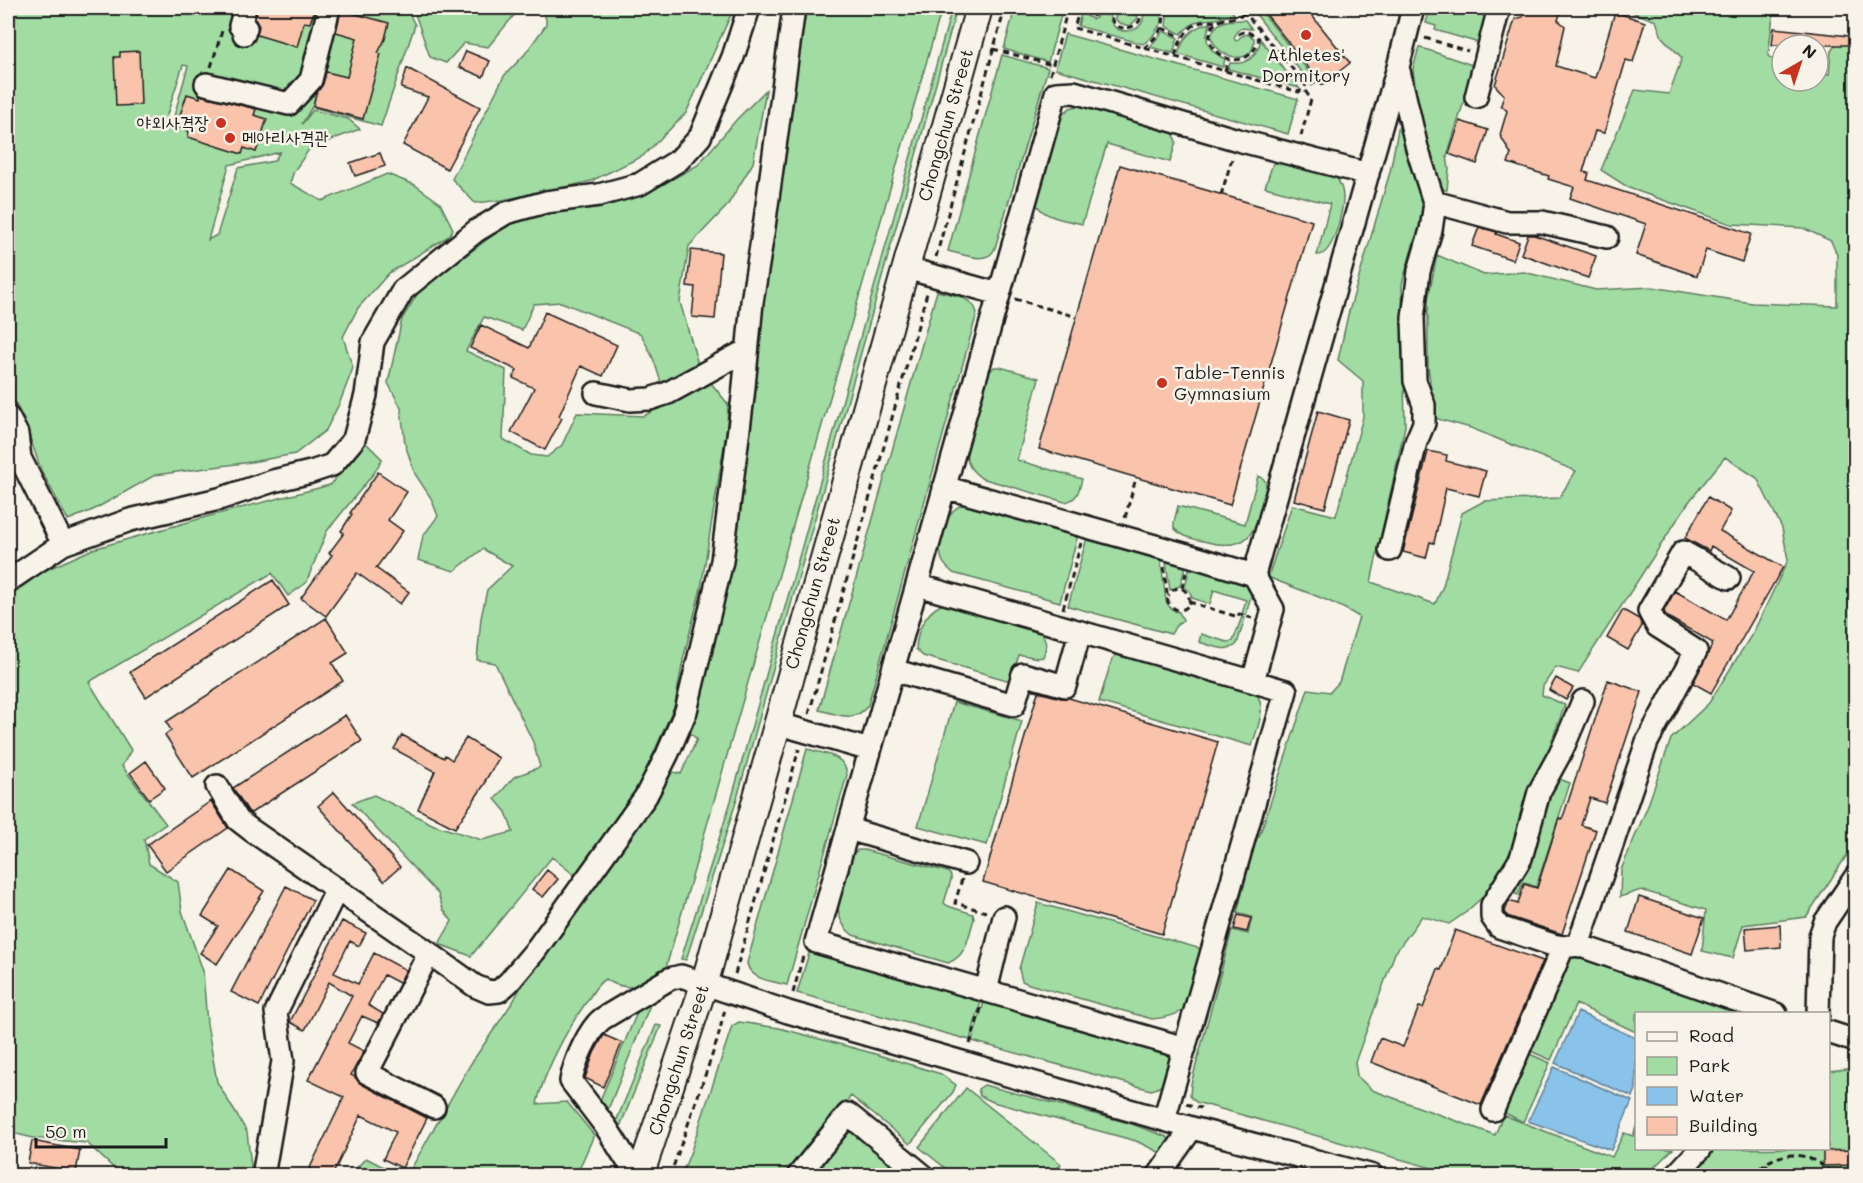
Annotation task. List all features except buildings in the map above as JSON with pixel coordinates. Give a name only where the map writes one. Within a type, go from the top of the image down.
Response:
[{"type":"main road","name":"Chongchun Street","points":[[638,1176],[704,985],[979,8]]},
{"type":"street","points":[[244,34],[246,28],[240,26],[245,8]]},
{"type":"street","points":[[206,84],[289,104],[311,80],[329,8]]},
{"type":"street","points":[[8,580],[63,544],[130,520],[219,499],[332,465],[354,439],[366,395],[373,342],[403,290],[476,231],[506,213],[546,202],[599,195],[640,184],[679,159],[700,137],[733,57],[749,8]]},
{"type":"street","points":[[217,786],[238,820],[475,986],[489,992],[499,991],[535,951],[646,796],[668,755],[686,711],[722,561],[743,397],[752,302],[794,8]]},
{"type":"street","points":[[1254,575],[1413,8]]},
{"type":"street","points":[[1476,97],[1499,8]]},
{"type":"street","points":[[1390,550],[1416,442],[1424,423],[1424,405],[1415,381],[1413,318],[1419,271],[1431,230],[1435,203],[1417,148],[1398,67]]},
{"type":"street","points":[[1185,1048],[816,942],[1056,93],[1074,92],[1238,140],[1368,174]]},
{"type":"street","points":[[1435,203],[1507,222],[1542,222],[1607,237]]},
{"type":"street","points":[[906,268],[999,294]]},
{"type":"street","points":[[596,393],[630,400],[650,399],[668,393],[747,350]]},
{"type":"street","points":[[8,417],[17,434],[20,458],[63,544]]},
{"type":"street","points":[[944,487],[1254,575],[1273,609],[1253,681]]},
{"type":"street","points":[[1493,1110],[1570,946],[1647,742],[1696,651],[1657,626],[1649,611],[1683,552],[1729,578]]},
{"type":"street","points":[[916,585],[1286,691],[1164,1120]]},
{"type":"street","points":[[893,670],[1014,705],[1023,674],[1065,686],[1080,632]]},
{"type":"street","points":[[1583,701],[1562,750],[1539,792],[1521,858],[1492,905],[1492,917],[1499,927],[1570,946],[1770,1012]]},
{"type":"street","points":[[776,723],[870,750]]},
{"type":"street","points":[[848,830],[966,863]]},
{"type":"street","points":[[1818,1012],[1820,936],[1825,922],[1856,876]]},
{"type":"street","points":[[262,1176],[283,1061],[276,1012],[337,890]]},
{"type":"street","points":[[986,992],[1004,917]]},
{"type":"street","points":[[429,954],[367,1073],[434,1107]]},
{"type":"street","points":[[638,1176],[606,1127],[571,1081],[573,1071],[594,1025],[602,1018],[669,980],[681,976],[788,1012],[1192,1128],[1373,1176]]},
{"type":"street","points":[[1830,1033],[1856,1041]]},
{"type":"street","points":[[798,1176],[848,1114],[924,1176]]},
{"type":"street","points":[[1158,1176],[1192,1128]]},
{"type":"street","points":[[1675,1176],[1700,1150]]},
{"type":"path","points":[[670,1176],[717,1041],[1005,8]]},
{"type":"path","points":[[1002,52],[1052,65],[1068,8]]},
{"type":"path","points":[[1080,8],[1074,28],[1299,92],[1306,85],[1241,8]]},
{"type":"path","points":[[1086,8],[1090,16],[1095,15]]},
{"type":"path","points":[[1113,8],[1111,15],[1113,20],[1126,29],[1132,28],[1140,19],[1141,15],[1137,8]]},
{"type":"path","points":[[1144,48],[1162,28],[1164,14],[1162,8]]},
{"type":"path","points":[[1238,34],[1246,31],[1258,38],[1257,47],[1246,59],[1229,58],[1218,54],[1209,42],[1210,31],[1217,22],[1228,17],[1240,17],[1245,12]]},
{"type":"path","points":[[1175,56],[1182,37],[1190,27],[1209,20],[1217,22]]},
{"type":"path","points":[[1162,28],[1182,37]]},
{"type":"path","points":[[212,61],[219,36]]},
{"type":"path","points":[[1434,40],[1467,51]]},
{"type":"path","points":[[1225,71],[1229,58]]},
{"type":"path","points":[[1295,155],[1311,99],[1303,88]]},
{"type":"path","points":[[1221,195],[1238,140]]},
{"type":"path","points":[[999,294],[1077,317]]},
{"type":"path","points":[[1119,537],[1136,477]]},
{"type":"path","points":[[1058,626],[1086,527]]},
{"type":"path","points":[[1160,547],[1168,602],[1176,610],[1181,610],[1190,602],[1190,596],[1182,588],[1176,588],[1168,596]]},
{"type":"path","points":[[1190,602],[1270,624]]},
{"type":"path","points":[[966,863],[955,903],[1004,917]]},
{"type":"path","points":[[788,1012],[806,947],[816,942]]},
{"type":"path","points":[[965,1063],[986,992]]},
{"type":"path","points":[[1753,1176],[1759,1167],[1781,1156],[1801,1155],[1817,1162],[1837,1176]]},
{"type":"path","points":[[1765,1164],[1775,1176]]},
{"type":"green space","points":[[8,8],[406,8],[415,25],[381,126],[312,107],[302,124],[313,110],[348,119],[360,129],[310,148],[294,171],[290,183],[322,201],[387,174],[415,185],[440,203],[453,229],[449,236],[389,273],[358,308],[343,337],[353,368],[326,430],[295,454],[155,475],[93,510],[68,520],[41,470],[24,420],[8,388],[8,148],[11,119]],"holes":[[[183,65],[188,66],[170,131],[164,124]],[[280,152],[274,161],[238,168],[217,235],[208,240],[229,165]]]},
{"type":"green space","points":[[413,8],[520,8],[488,47],[464,43],[446,63],[430,57]]},
{"type":"green space","points":[[541,8],[734,8],[686,113],[643,156],[591,181],[541,193],[475,203],[452,179],[504,76],[525,54],[546,25]]},
{"type":"green space","points":[[804,8],[942,8],[665,971],[636,986],[622,986],[605,979],[602,981],[594,990],[556,1052],[537,1104],[567,1102],[594,1135],[576,1176],[407,1176],[470,1065],[514,1000],[531,968],[670,771],[681,774],[697,739],[687,731],[742,470]]},
{"type":"green space","points":[[952,8],[957,8],[736,802],[686,960],[681,959],[731,801]]},
{"type":"green space","points":[[1015,8],[1063,8],[1048,62],[1004,49]]},
{"type":"green space","points":[[1082,8],[1084,8],[1085,15],[1092,19],[1097,15],[1088,8],[1110,8],[1110,19],[1120,30],[1135,29],[1141,24],[1143,17],[1141,8],[1159,8],[1162,22],[1152,37],[1143,44],[1078,26]]},
{"type":"green space","points":[[1117,8],[1125,8],[1126,12],[1135,11],[1138,18],[1130,26],[1119,23],[1115,19]]},
{"type":"green space","points":[[1165,8],[1229,8],[1235,15],[1197,22],[1181,34],[1166,26]]},
{"type":"green space","points":[[1251,8],[1259,8],[1317,82],[1312,86]]},
{"type":"green space","points":[[1430,8],[1489,8],[1479,43],[1435,30],[1436,26],[1426,23]]},
{"type":"green space","points":[[1621,8],[1774,8],[1768,56],[1770,57],[1770,93],[1830,93],[1831,51],[1838,41],[1855,45],[1855,843],[1806,917],[1743,925],[1733,958],[1702,951],[1706,910],[1641,890],[1620,897],[1621,870],[1647,808],[1671,739],[1709,703],[1754,631],[1788,560],[1782,528],[1757,478],[1725,457],[1688,503],[1578,673],[1556,667],[1543,686],[1542,695],[1565,705],[1546,756],[1534,778],[1514,855],[1489,891],[1449,924],[1422,916],[1395,953],[1355,1062],[1357,1076],[1372,1090],[1495,1135],[1503,1115],[1612,1157],[1624,1133],[1633,1136],[1635,1130],[1635,1150],[1672,1150],[1646,1175],[1457,1175],[1196,1102],[1190,1096],[1191,1084],[1232,930],[1248,934],[1252,917],[1237,913],[1256,838],[1259,837],[1308,689],[1330,692],[1339,682],[1359,617],[1326,600],[1268,577],[1292,505],[1336,516],[1363,417],[1363,381],[1338,360],[1348,315],[1390,172],[1400,119],[1429,214],[1415,238],[1402,284],[1405,426],[1371,582],[1435,604],[1443,586],[1462,513],[1484,501],[1559,498],[1576,471],[1471,428],[1434,418],[1428,365],[1428,299],[1437,255],[1484,275],[1524,272],[1596,290],[1652,287],[1752,303],[1837,306],[1837,255],[1831,241],[1803,228],[1731,224],[1629,188],[1601,170],[1635,90],[1669,94],[1682,58],[1662,37],[1656,21]]},
{"type":"green space","points":[[1245,20],[1252,29],[1241,28],[1234,38],[1236,41],[1247,34],[1254,38],[1253,48],[1249,54],[1235,57],[1220,50],[1214,44],[1211,36],[1216,26],[1224,22]]},
{"type":"green space","points":[[1206,24],[1211,24],[1207,40],[1211,49],[1225,59],[1223,67],[1178,54],[1188,35]]},
{"type":"green space","points":[[1163,31],[1178,38],[1173,53],[1150,47]]},
{"type":"green space","points":[[1065,34],[1298,99],[1288,134],[1055,69]]},
{"type":"green space","points":[[1261,40],[1299,88],[1228,69],[1230,63],[1242,63],[1250,59],[1257,51]]},
{"type":"green space","points":[[1419,47],[1475,66],[1447,156],[1449,169],[1447,190],[1444,190],[1438,182],[1426,147],[1413,69]]},
{"type":"green space","points":[[1002,55],[1048,68],[995,248],[992,253],[981,258],[948,251]]},
{"type":"green space","points":[[766,90],[753,163],[727,206],[689,246],[680,302],[699,368],[663,388],[653,358],[641,334],[561,302],[534,304],[522,330],[484,317],[466,351],[506,370],[503,439],[531,455],[547,457],[562,445],[577,413],[644,416],[678,396],[711,383],[728,404],[727,427],[701,588],[683,660],[675,704],[637,792],[578,878],[552,857],[471,956],[439,944],[452,921],[443,909],[438,894],[352,803],[374,795],[434,825],[482,840],[513,832],[506,812],[495,799],[514,777],[540,767],[533,742],[495,663],[477,660],[481,618],[487,590],[512,566],[483,549],[454,571],[418,560],[423,536],[438,516],[431,498],[415,474],[405,444],[401,408],[388,383],[402,319],[419,291],[501,229],[535,215],[646,194],[698,165],[737,119]]},
{"type":"green space","points":[[1085,104],[1173,132],[1176,142],[1170,162],[1107,144],[1082,224],[1049,215],[1036,203],[1059,118],[1070,108]]},
{"type":"green space","points":[[1280,159],[1335,176],[1340,183],[1343,198],[1339,222],[1328,249],[1323,254],[1317,255],[1330,204],[1265,187],[1272,166]]},
{"type":"green space","points":[[937,291],[966,300],[975,307],[977,313],[868,705],[863,711],[852,716],[819,710]]},
{"type":"green space","points":[[994,367],[1039,378],[1017,460],[1082,479],[1073,499],[1065,502],[981,478],[970,467],[966,452],[987,375]]},
{"type":"green space","points":[[365,442],[382,459],[374,473],[327,531],[306,583],[288,596],[272,573],[89,682],[131,750],[122,766],[166,824],[144,839],[149,864],[178,882],[182,911],[203,971],[207,1024],[217,1082],[247,1132],[252,1175],[121,1175],[87,1143],[33,1138],[8,1132],[8,751],[11,747],[12,723],[8,716],[8,597],[44,571],[93,549],[330,485]]},
{"type":"green space","points":[[1258,476],[1264,480],[1266,487],[1256,524],[1245,540],[1223,545],[1185,536],[1174,528],[1178,506],[1245,524]]},
{"type":"green space","points":[[964,503],[1079,531],[1060,602],[953,573],[948,568],[943,562],[940,550],[943,529],[955,509]]},
{"type":"green space","points":[[1088,534],[1160,554],[1166,601],[1174,611],[1179,612],[1183,620],[1171,634],[1068,606]]},
{"type":"green space","points":[[1165,555],[1187,561],[1180,586],[1170,590]]},
{"type":"green space","points":[[1191,562],[1255,580],[1246,615],[1242,614],[1246,600],[1214,590],[1210,604],[1192,598],[1185,587]]},
{"type":"green space","points":[[941,605],[951,605],[1039,629],[1045,642],[1043,657],[1019,655],[1011,680],[1007,680],[923,656],[916,649],[920,629],[926,617]]},
{"type":"green space","points":[[1242,617],[1245,618],[1237,644],[1233,647],[1219,648],[1199,642],[1201,634],[1227,642],[1233,641]]},
{"type":"green space","points":[[1120,652],[1252,687],[1260,702],[1261,716],[1252,746],[1099,702],[1112,659]]},
{"type":"green space","points":[[954,702],[1022,721],[987,845],[918,826]]},
{"type":"green space","points":[[807,749],[838,759],[847,775],[787,985],[757,976],[752,973],[747,963]]},
{"type":"green space","points":[[1557,778],[1570,783],[1536,887],[1523,882],[1518,895],[1510,892],[1545,794]]},
{"type":"green space","points":[[858,850],[948,872],[951,880],[944,903],[973,914],[974,919],[966,945],[959,956],[948,963],[853,935],[845,927],[838,909],[839,900],[850,859]]},
{"type":"green space","points":[[1038,903],[1205,950],[1189,1005],[1172,1015],[1152,1019],[1022,981],[1019,969]]},
{"type":"green space","points":[[810,950],[982,998],[970,1040],[797,993]]},
{"type":"green space","points":[[1568,955],[1594,963],[1597,957],[1754,1012],[1635,1012],[1635,1032],[1576,1004],[1551,1060],[1526,1049]]},
{"type":"green space","points":[[654,995],[605,1117],[598,1105],[642,1001]]},
{"type":"green space","points":[[985,999],[1168,1053],[1170,1071],[1168,1076],[1162,1085],[1151,1090],[972,1041]]},
{"type":"green space","points":[[739,1022],[779,1028],[872,1053],[941,1074],[956,1085],[953,1092],[910,1144],[851,1096],[787,1175],[681,1176],[732,1026]]},
{"type":"green space","points":[[656,1025],[661,1026],[617,1134],[613,1129]]},
{"type":"green space","points":[[1525,1052],[1550,1063],[1523,1122],[1499,1110]]},
{"type":"green space","points":[[1855,1068],[1855,1175],[1685,1176],[1711,1150],[1830,1150],[1830,1071]]},
{"type":"green space","points":[[984,1085],[1129,1123],[1167,1137],[1174,1146],[1167,1156],[1136,1141],[993,1102],[980,1096],[978,1089]]},
{"type":"green space","points":[[966,1088],[1061,1164],[1052,1175],[954,1175],[919,1147]]},
{"type":"green space","points":[[849,1124],[913,1176],[807,1176]]},
{"type":"green space","points":[[366,1158],[399,1175],[350,1175]]},
{"type":"water","points":[[1578,1012],[1635,1038],[1635,1092],[1633,1097],[1555,1063]]},
{"type":"water","points":[[1554,1067],[1632,1101],[1611,1150],[1528,1121]]},
{"type":"place","name":"Athletes' Dormitory","points":[[1306,35]]},
{"type":"place","name":"야외사격장","points":[[221,123]]},
{"type":"place","name":"메아리사격관","points":[[230,138]]},
{"type":"place","name":"Table-Tennis Gymnasium","points":[[1162,383]]}]
